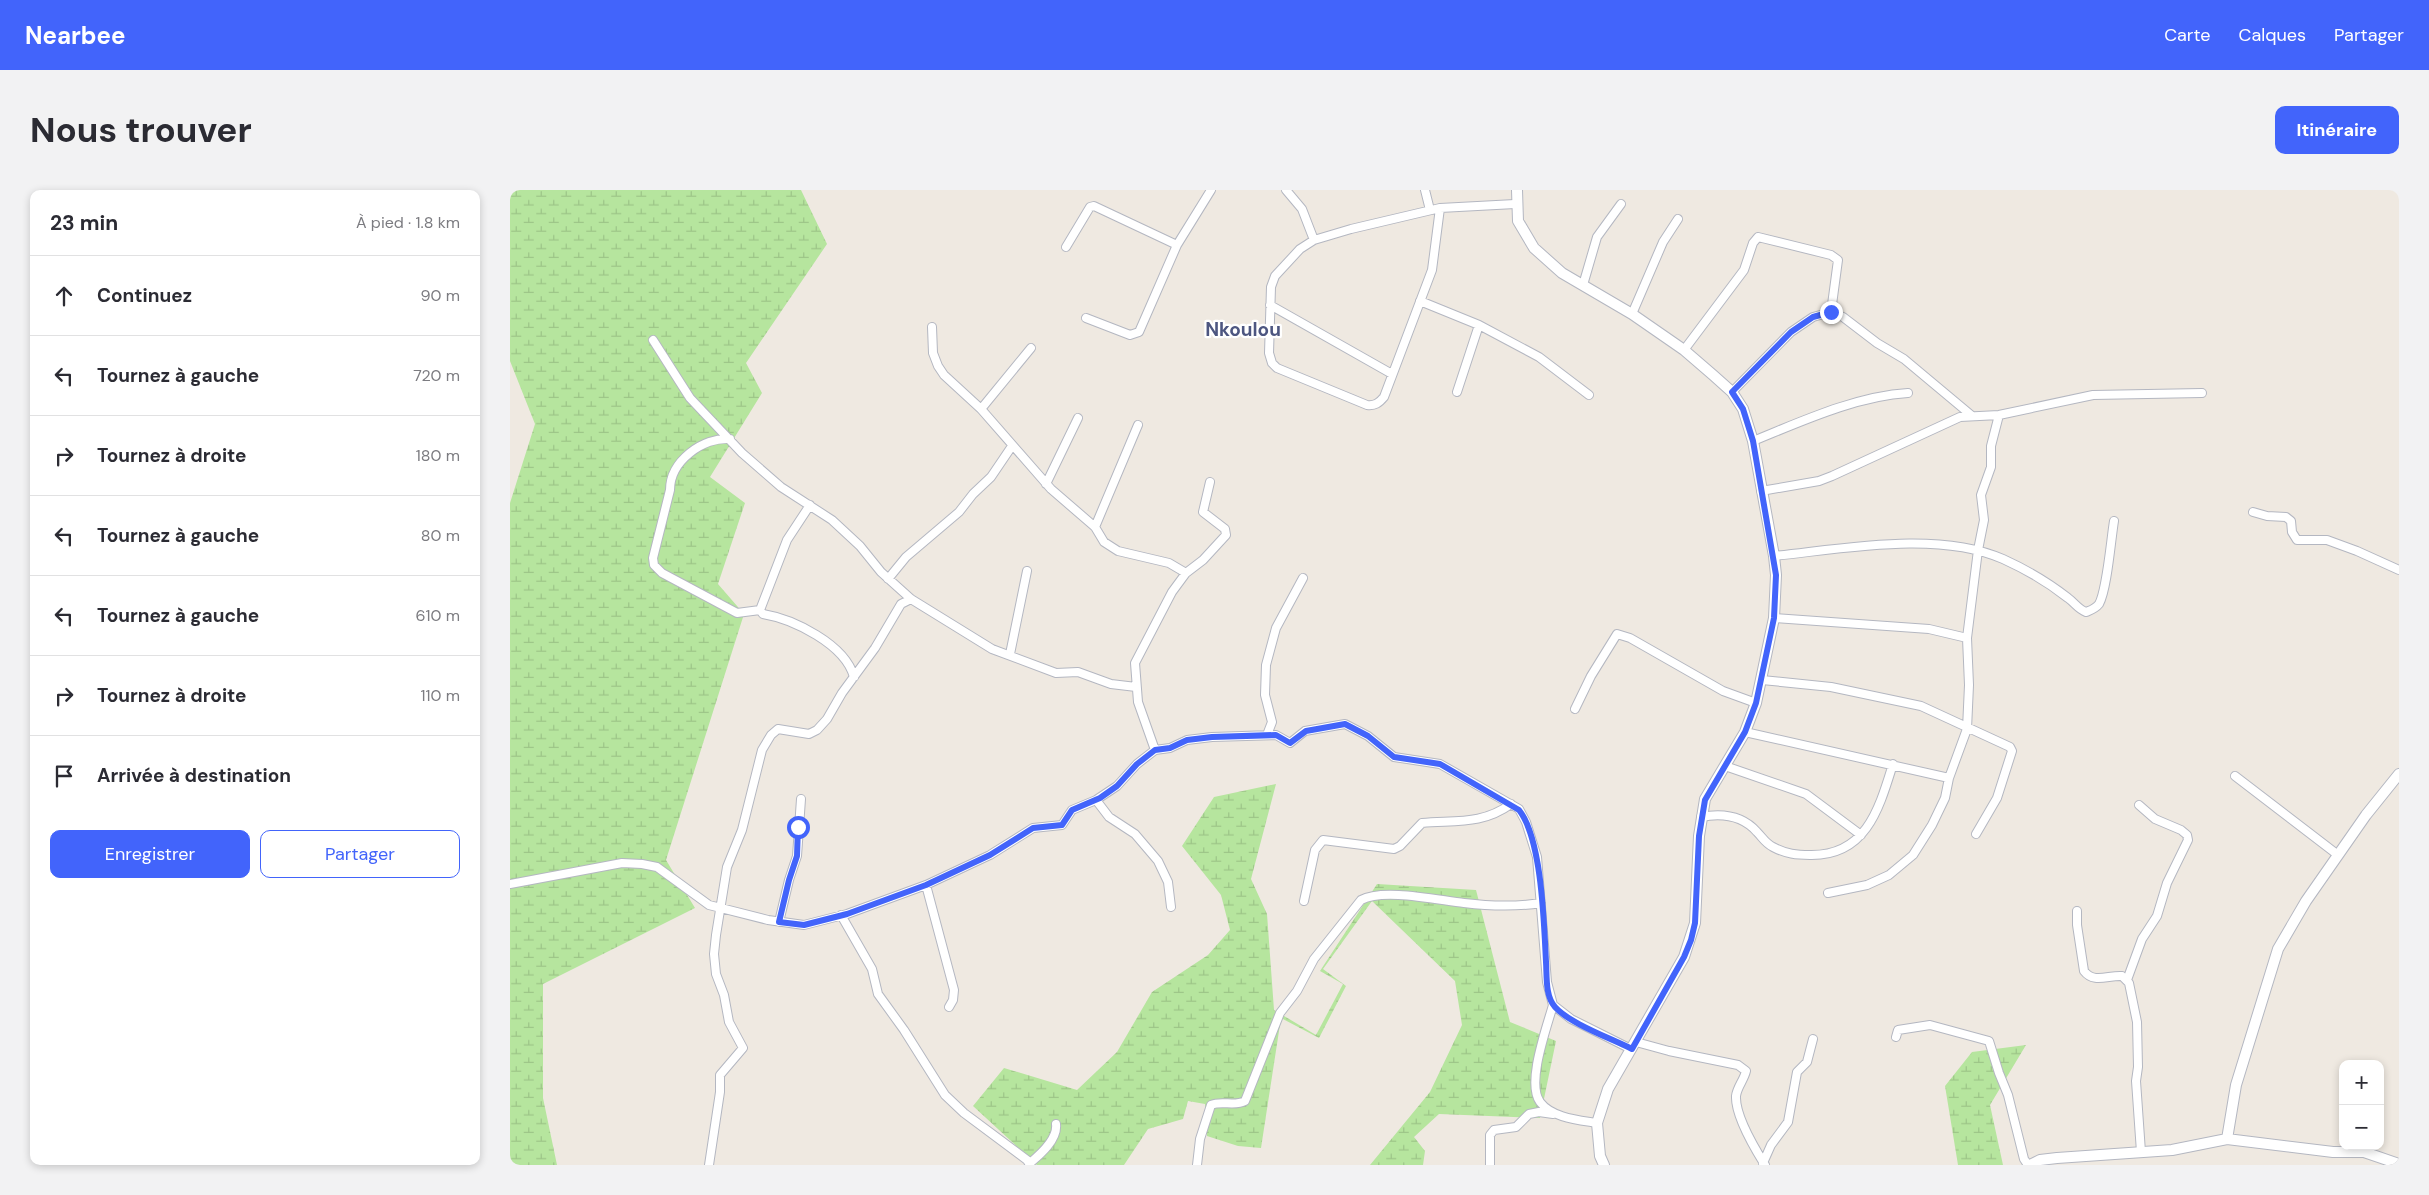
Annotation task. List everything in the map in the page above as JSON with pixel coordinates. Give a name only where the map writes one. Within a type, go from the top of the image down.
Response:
[{"type":"street","points":[[1086,318],[1130,335],[1139,332],[1177,245],[1212,190]]},
{"type":"street","points":[[1286,190],[1302,209],[1314,240]]},
{"type":"street","points":[[1425,190],[1430,210]]},
{"type":"street","points":[[1516,190],[1515,204],[1518,220],[1534,248],[1562,273],[1632,314],[1684,350],[1732,392],[1743,409],[1753,441],[1776,575],[1774,618],[1756,703],[1745,732],[1705,800],[1701,817],[1695,923],[1691,940],[1684,957],[1608,1089],[1597,1123],[1600,1156],[1604,1165]]},
{"type":"street","points":[[1440,208],[1432,270],[1384,396],[1373,406],[1367,405],[1277,368],[1272,363],[1269,353],[1271,287],[1275,276],[1300,248],[1314,240],[1351,229],[1430,210],[1440,208],[1515,204]]},
{"type":"street","points":[[1583,285],[1597,237],[1621,204]]},
{"type":"street","points":[[1066,247],[1090,207],[1094,206],[1177,245]]},
{"type":"street","points":[[1632,314],[1662,242],[1678,219]]},
{"type":"street","points":[[1684,350],[1744,270],[1758,237],[1830,255],[1838,260],[1831,312]]},
{"type":"street","points":[[1420,301],[1478,325],[1538,356],[1589,395]]},
{"type":"street","points":[[1270,305],[1392,374]]},
{"type":"street","points":[[1732,392],[1791,332],[1813,317],[1831,312],[1843,317],[1877,343],[1904,359],[1971,415]]},
{"type":"street","points":[[1457,392],[1478,325]]},
{"type":"street","points":[[932,326],[933,353],[938,366],[981,409],[1046,484],[1095,527],[1104,542],[1115,549],[1169,563],[1186,573]]},
{"type":"street","points":[[653,340],[690,398],[764,474],[832,520],[888,579],[911,600],[992,649],[1056,672],[1078,672],[1103,682],[1128,688],[1136,687]]},
{"type":"street","points":[[981,409],[1031,348]]},
{"type":"street","points":[[1753,441],[1838,408],[1892,394],[1908,393]]},
{"type":"street","points":[[1761,491],[1819,481],[1960,417],[1999,415],[2093,395],[2202,393]]},
{"type":"street","points":[[1828,893],[1867,885],[1889,875],[1913,855],[1932,825],[1945,798],[1949,778],[1967,729],[1969,685],[1967,638],[1978,550],[1984,520],[1981,495],[1990,467],[1991,446],[1999,415]]},
{"type":"street","points":[[1046,484],[1078,418]]},
{"type":"street","points":[[1095,527],[1138,424]]},
{"type":"street","points":[[730,439],[716,439],[707,442],[687,456],[677,466],[670,480],[670,490],[653,558],[654,565],[662,573],[737,613],[760,610]]},
{"type":"street","points":[[888,579],[906,557],[959,512],[990,477],[1012,446]]},
{"type":"street","points":[[1155,750],[1138,702],[1134,668],[1137,658],[1145,646],[1148,634],[1166,602],[1186,573],[1207,557],[1226,535],[1225,529],[1203,512],[1210,482]]},
{"type":"street","points":[[760,610],[787,540],[810,505]]},
{"type":"street","points":[[2253,512],[2268,516],[2286,517],[2291,521],[2292,532],[2297,540],[2327,540],[2358,551],[2399,570]]},
{"type":"street","points":[[1774,556],[1905,543],[1978,550],[2003,559],[2031,575],[2069,598],[2086,612],[2093,610],[2099,603],[2105,584],[2114,520]]},
{"type":"street","points":[[1010,654],[1027,571]]},
{"type":"street","points":[[1266,735],[1272,722],[1265,695],[1266,665],[1276,628],[1303,578]]},
{"type":"street","points":[[709,1165],[720,1092],[720,1075],[743,1048],[729,1022],[724,995],[716,974],[714,952],[727,867],[742,830],[765,745],[771,735],[778,729],[809,734],[817,730],[827,719],[875,648],[901,604],[911,600]]},
{"type":"street","points":[[760,610],[763,614],[779,616],[813,632],[844,661],[854,677]]},
{"type":"street","points":[[1774,618],[1929,629],[1967,638]]},
{"type":"street","points":[[1575,709],[1591,676],[1617,634],[1630,638],[1723,691],[1756,703]]},
{"type":"street","points":[[1762,680],[1832,687],[1921,706],[1943,714],[1967,729],[2005,744],[2012,751],[1997,798],[1976,834]]},
{"type":"street","points":[[510,884],[622,863],[642,864],[656,867],[702,901],[722,909],[779,922],[804,925],[841,916],[926,885],[990,855],[1033,828],[1062,825],[1078,806],[1096,800],[1124,780],[1137,764],[1155,750],[1170,748],[1201,737],[1276,735],[1290,743],[1306,731],[1345,724],[1368,736],[1394,757],[1440,764],[1487,793],[1511,804],[1524,816],[1535,847],[1547,982],[1552,1005],[1534,1078],[1536,1094],[1540,1103],[1560,1115]]},
{"type":"street","points":[[1745,732],[1949,778]]},
{"type":"street","points":[[1701,817],[1728,814],[1748,824],[1768,844],[1792,855],[1819,855],[1837,852],[1849,846],[1861,835],[1882,802],[1893,764]]},
{"type":"street","points":[[1725,766],[1806,794],[1861,835]]},
{"type":"street","points":[[2227,1139],[2236,1085],[2278,949],[2291,924],[2338,855],[2366,815],[2399,774]]},
{"type":"street","points":[[2235,776],[2338,855]]},
{"type":"street","points":[[779,922],[797,856],[802,799]]},
{"type":"street","points":[[1096,800],[1109,816],[1135,834],[1158,860],[1168,882],[1170,907]]},
{"type":"street","points":[[1304,900],[1315,850],[1323,840],[1394,849],[1400,846],[1422,824],[1458,823],[1474,820],[1496,813],[1511,804]]},
{"type":"street","points":[[2126,980],[2142,939],[2159,911],[2167,883],[2188,840],[2187,835],[2181,830],[2156,819],[2138,805]]},
{"type":"street","points":[[926,885],[954,990],[953,1000],[949,1007]]},
{"type":"street","points":[[1197,1165],[1200,1139],[1211,1105],[1217,1103],[1235,1104],[1245,1101],[1280,1013],[1297,991],[1311,964],[1361,900],[1369,896],[1386,894],[1485,905],[1541,903]]},
{"type":"street","points":[[2077,911],[2077,925],[2084,971],[2087,976],[2098,979],[2122,976],[2126,980],[2137,1022],[2138,1067],[2136,1081],[2141,1152]]},
{"type":"street","points":[[841,916],[872,969],[878,994],[904,1030],[945,1095],[964,1113],[1030,1164],[1053,1137],[1057,1130],[1056,1124]]},
{"type":"street","points":[[1552,1005],[1571,1020],[1634,1046],[1738,1064],[1746,1071],[1738,1089],[1737,1107],[1764,1164]]},
{"type":"street","points":[[1896,1038],[1898,1030],[1930,1025],[1989,1041],[2008,1095],[2024,1159],[2029,1165],[2040,1160],[2057,1158],[2172,1150],[2227,1139],[2333,1152],[2364,1152],[2399,1164]]},
{"type":"street","points":[[1764,1164],[1771,1144],[1788,1122],[1797,1072],[1807,1062],[1813,1039]]},
{"type":"street","points":[[1490,1165],[1490,1135],[1494,1130],[1516,1127],[1529,1114],[1539,1112],[1597,1123]]},
{"type":"green space","points":[[510,190],[801,190],[827,244],[746,363],[762,393],[710,477],[745,503],[718,584],[744,614],[666,860],[695,908],[543,984],[543,1098],[557,1165],[510,1165],[510,503],[535,424],[510,361]]},
{"type":"green space","points":[[1276,784],[1251,879],[1267,914],[1274,1010],[1316,1035],[1343,984],[1320,971],[1377,884],[1476,890],[1510,1022],[1556,1041],[1540,1118],[1439,1114],[1414,1137],[1425,1151],[1423,1165],[1370,1165],[1430,1092],[1462,1025],[1455,981],[1372,901],[1323,969],[1346,986],[1319,1038],[1281,1018],[1261,1148],[1238,1146],[1207,1136],[1205,1104],[1188,1101],[1183,1119],[1148,1129],[1124,1165],[1037,1165],[973,1106],[1004,1068],[1077,1090],[1117,1052],[1152,992],[1208,955],[1230,930],[1221,895],[1182,846],[1214,797]]},
{"type":"green space","points":[[2026,1045],[1990,1105],[2003,1165],[1958,1165],[1945,1086],[1972,1052]]},
{"type":"district","name":"Nkoulou","points":[[1243,329]]},
{"type":"route","points":[[798,827],[798,851],[779,922],[804,925],[847,914],[926,885],[990,855],[1033,828],[1062,825],[1066,822],[1072,810],[1100,798],[1117,786],[1137,764],[1155,750],[1170,748],[1187,740],[1201,737],[1276,735],[1290,743],[1296,741],[1306,731],[1345,724],[1368,736],[1394,757],[1440,764],[1519,810],[1524,816],[1537,857],[1547,982],[1552,1005],[1571,1020],[1611,1037],[1632,1049],[1684,957],[1691,940],[1695,923],[1699,836],[1705,800],[1745,732],[1756,703],[1774,618],[1776,600],[1774,556],[1753,441],[1743,409],[1732,392],[1758,363],[1791,332],[1813,317],[1831,312]]}]
